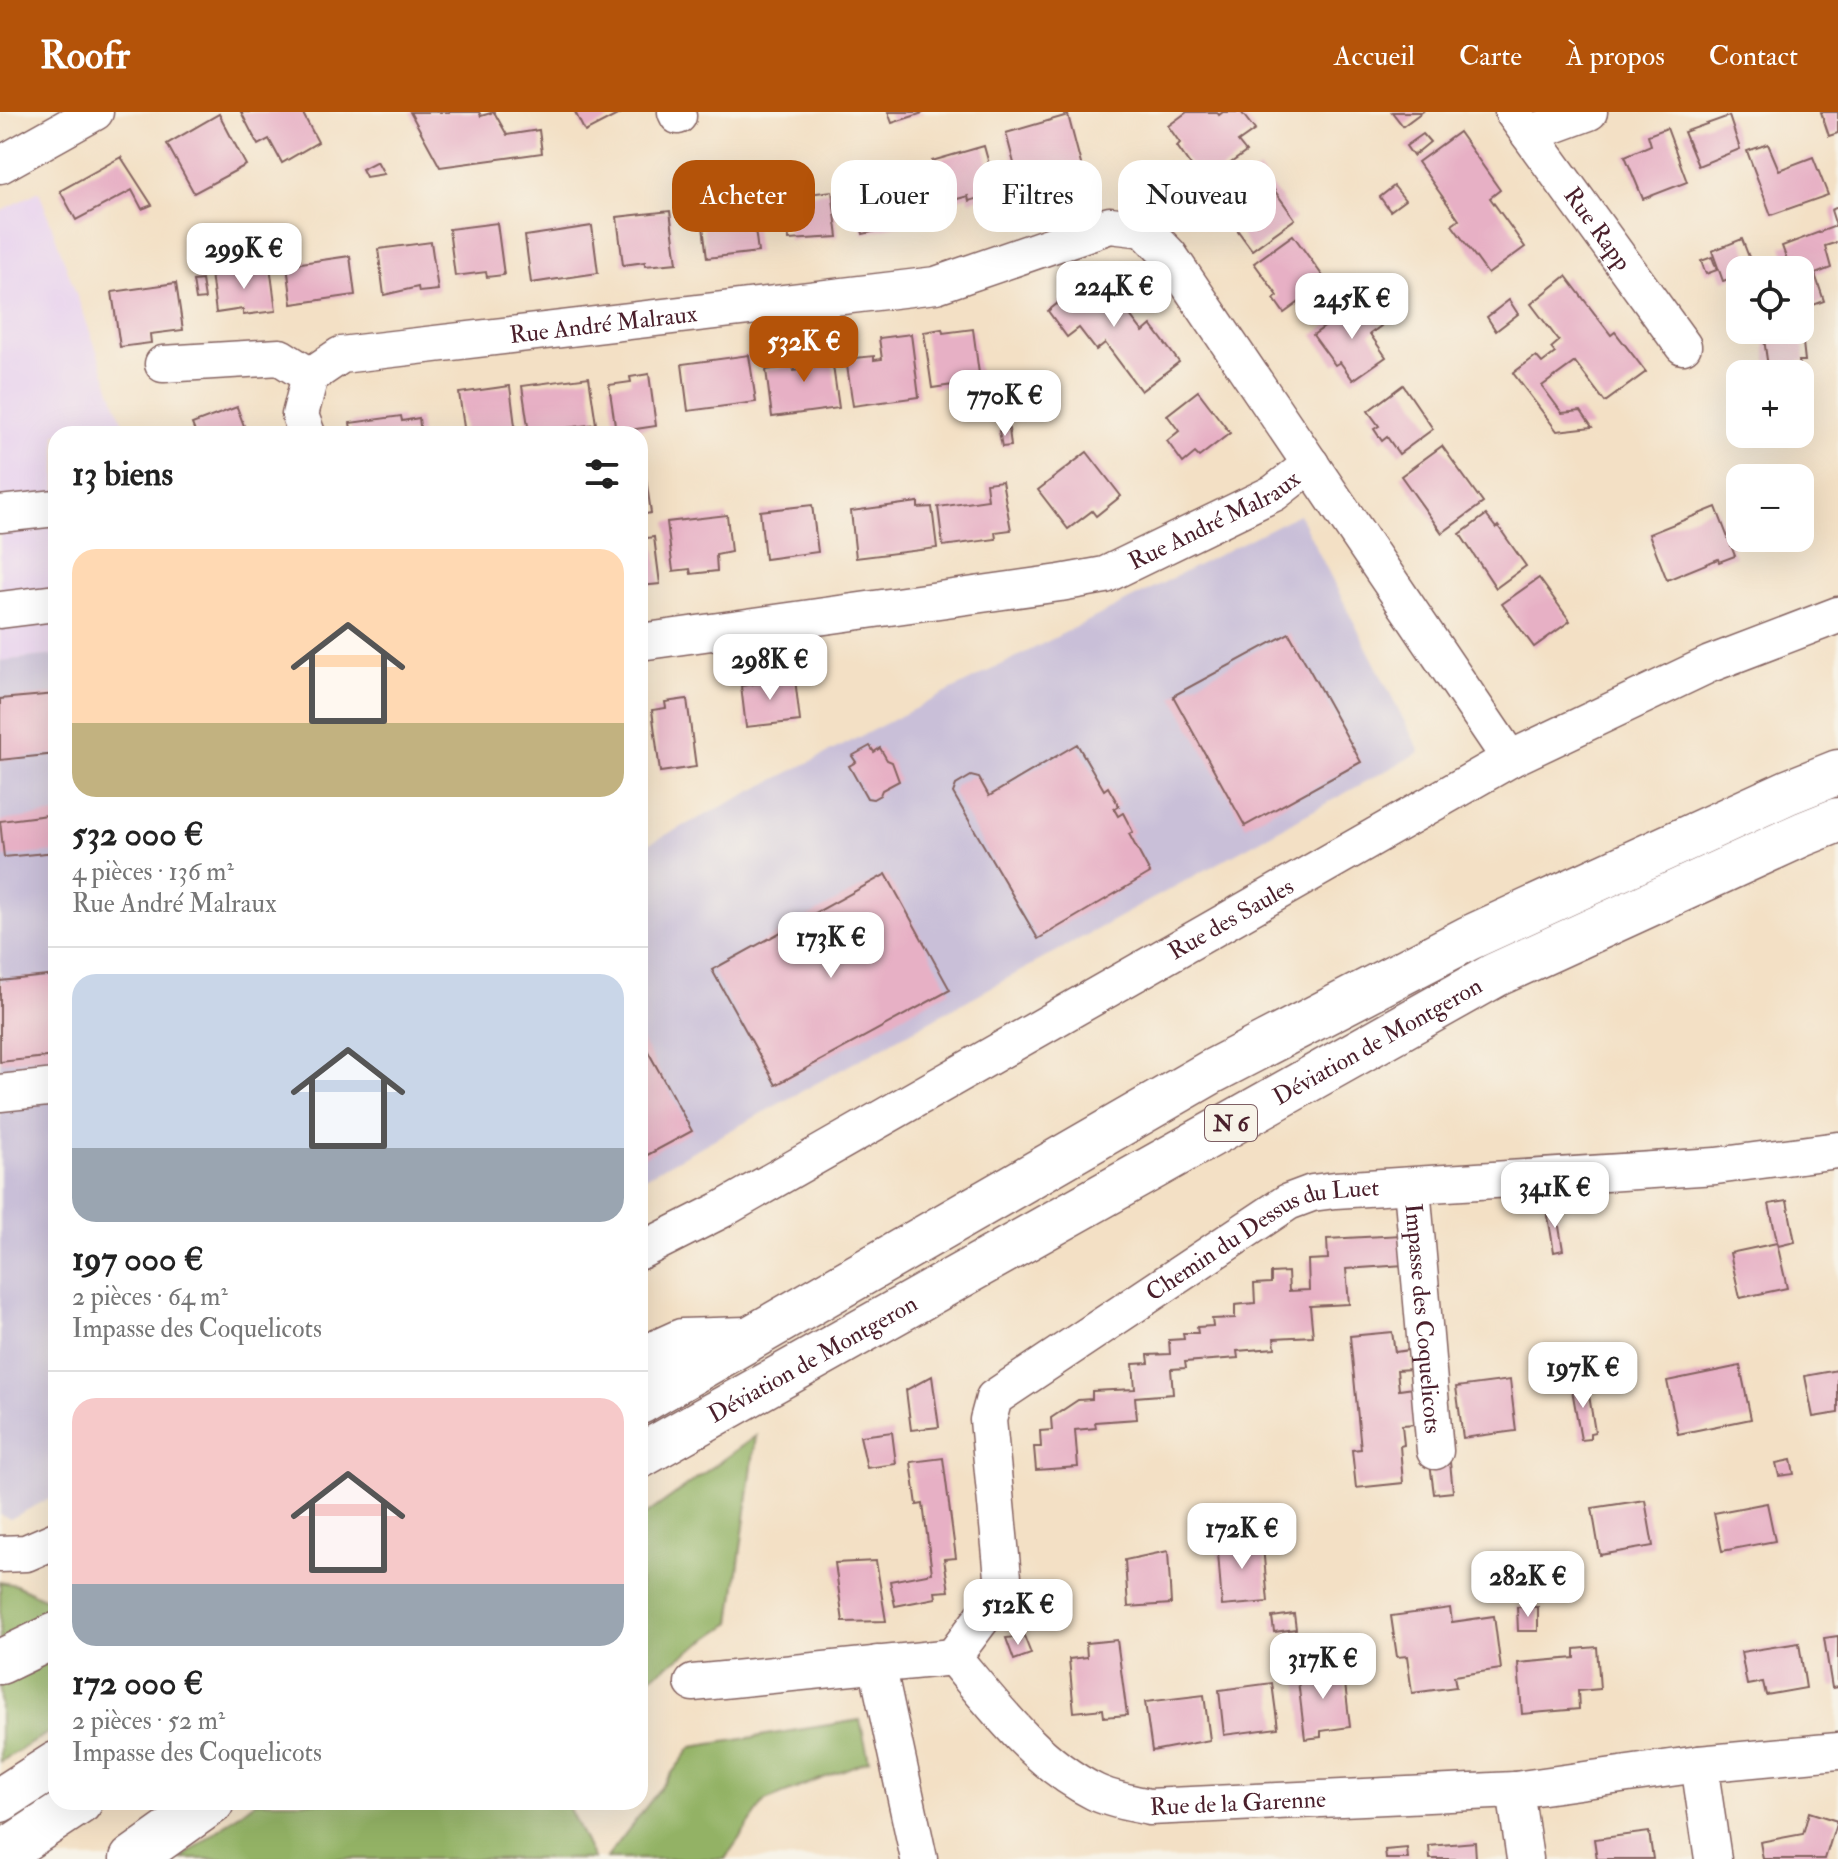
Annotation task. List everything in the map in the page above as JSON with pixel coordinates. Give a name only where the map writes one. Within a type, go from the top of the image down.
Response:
[{"type":"main road","name":"Déviation de Montgeron","points":[[648,1397],[1211,1072],[1455,945],[1838,772]]},
{"type":"main road","name":"Déviation de Montgeron","points":[[648,1451],[1495,975],[1838,820]]},
{"type":"main road","points":[[648,1356],[682,1341],[748,1339]]},
{"type":"main road","points":[[0,1662],[48,1639]]},
{"type":"main road","points":[[0,1800],[48,1769]]},
{"type":"main road","points":[[0,1855],[68,1810]]},
{"type":"main road","points":[[132,1859],[201,1810]]},
{"type":"street","points":[[0,165],[95,112]]},
{"type":"street","points":[[1521,123],[1589,112]]},
{"type":"street","name":"Rue Rapp","points":[[1521,123],[1683,346]]},
{"type":"street","name":"Rue André Malraux","points":[[310,376],[341,355],[936,285],[1110,225],[1144,229],[1169,255],[1510,759]]},
{"type":"street","points":[[163,364],[280,357],[310,376],[300,415],[304,426]]},
{"type":"street","name":"Rue André Malraux","points":[[648,641],[1105,575],[1274,493],[1311,464]]},
{"type":"street","points":[[0,514],[48,509]]},
{"type":"street","points":[[0,610],[48,604]]},
{"type":"street","name":"Rue des Saules","points":[[648,1247],[723,1209],[1510,759],[1710,664],[1838,615]]},
{"type":"street","points":[[0,1093],[48,1088]]},
{"type":"street","name":"Chemin du Dessus du Luet","points":[[953,1657],[998,1597],[1003,1577],[988,1420],[994,1398],[1288,1202],[1312,1193],[1716,1166],[1838,1150]]},
{"type":"street","name":"Impasse des Coquelicots","points":[[1412,1187],[1435,1451]]},
{"type":"street","points":[[0,1554],[26,1553],[48,1543]]},
{"type":"street","points":[[693,1683],[953,1657]]},
{"type":"street","name":"Rue de la Garenne","points":[[953,1657],[1007,1721],[1052,1765],[1097,1793],[1149,1807],[1515,1790],[1699,1764],[1838,1751]]},
{"type":"street","points":[[877,1664],[919,1859]]},
{"type":"street","points":[[1699,1764],[1713,1859]]},
{"type":"street","points":[[1515,1790],[1525,1859]]},
{"type":"shaded area","points":[[39,191],[124,426],[48,426],[48,656],[0,661],[0,212]]},
{"type":"shaded area","points":[[1299,514],[1420,752],[648,1176],[648,844]]},
{"type":"shaded area","points":[[48,656],[48,1499],[10,1519],[0,1515],[0,661]]},
{"type":"green space","points":[[756,1436],[731,1623],[648,1679],[648,1513]]},
{"type":"green space","points":[[0,1582],[16,1585],[48,1600],[48,1733],[0,1762]]},
{"type":"green space","points":[[860,1720],[869,1760],[765,1801],[725,1859],[606,1859],[644,1810],[648,1810],[648,1804],[692,1747]]},
{"type":"green space","points":[[245,1810],[570,1810],[593,1859],[181,1859]]},
{"type":"building","points":[[241,112],[302,112],[318,142],[282,163],[269,139],[258,145]]},
{"type":"building","points":[[410,112],[479,112],[481,116],[494,112],[507,135],[539,130],[542,153],[440,167]]},
{"type":"building","points":[[575,112],[623,112],[585,132]]},
{"type":"building","points":[[888,112],[923,112],[923,113],[892,123]]},
{"type":"building","points":[[1187,112],[1217,112],[1219,115],[1223,112],[1241,112],[1255,130],[1238,142],[1246,152],[1235,160],[1187,160],[1168,126]]},
{"type":"building","points":[[1392,112],[1422,112],[1403,126]]},
{"type":"building","points":[[1821,112],[1838,112],[1838,133],[1829,136]]},
{"type":"building","points":[[219,114],[246,165],[194,193],[167,144]]},
{"type":"building","points":[[1068,115],[1080,160],[1013,160],[1006,133]]},
{"type":"building","points":[[1729,116],[1740,149],[1698,166],[1684,132]]},
{"type":"building","points":[[1667,128],[1687,182],[1643,199],[1625,156],[1651,145],[1648,135]]},
{"type":"building","points":[[1459,132],[1500,190],[1490,198],[1525,247],[1488,274],[1452,225],[1459,220],[1418,162]]},
{"type":"building","points":[[1423,134],[1430,142],[1413,156],[1406,146]]},
{"type":"building","points":[[1768,144],[1779,170],[1813,157],[1828,195],[1771,215],[1747,151]]},
{"type":"building","points":[[984,146],[988,160],[973,160],[973,200],[969,201],[968,196],[957,199],[957,160],[935,160]]},
{"type":"building","points":[[121,157],[152,205],[142,209],[132,190],[76,220],[60,191]]},
{"type":"building","points":[[377,161],[384,174],[366,177],[362,169]]},
{"type":"building","points":[[1394,186],[1405,200],[1390,211],[1380,197]]},
{"type":"building","points":[[831,191],[831,232],[837,232],[838,237],[789,240],[788,232],[815,232],[815,193]]},
{"type":"building","points":[[1276,193],[1295,219],[1252,250],[1239,232],[1276,232]]},
{"type":"building","points":[[1838,207],[1838,242],[1825,246],[1831,268],[1815,274],[1824,301],[1814,305],[1814,256],[1786,256],[1782,246],[1836,226],[1831,210]]},
{"type":"building","points":[[670,211],[677,263],[623,265],[617,217]]},
{"type":"building","points":[[497,223],[504,275],[487,277],[486,272],[455,276],[449,229]]},
{"type":"building","points":[[592,226],[598,273],[531,283],[525,236]]},
{"type":"building","points":[[704,232],[755,232],[758,252],[707,258]]},
{"type":"building","points":[[1293,235],[1327,282],[1284,313],[1274,299],[1278,296],[1254,263]]},
{"type":"building","points":[[1742,239],[1749,256],[1726,256],[1726,280],[1723,281],[1712,251]]},
{"type":"building","points":[[431,242],[438,290],[419,292],[418,287],[384,295],[378,249]]},
{"type":"building","points":[[350,256],[355,295],[292,304],[287,265]]},
{"type":"building","points":[[1712,257],[1717,270],[1706,274],[1701,261]]},
{"type":"building","points":[[270,266],[276,311],[243,315],[243,309],[216,313],[211,273]]},
{"type":"building","points":[[1102,268],[1121,294],[1117,298],[1143,332],[1151,325],[1179,362],[1141,391],[1105,343],[1096,350],[1079,328],[1067,337],[1048,311]]},
{"type":"building","points":[[1566,276],[1611,335],[1615,332],[1646,372],[1605,402],[1575,362],[1542,386],[1562,413],[1581,411],[1592,427],[1557,431],[1513,373],[1536,356],[1542,363],[1555,353],[1551,348],[1559,341],[1531,304]]},
{"type":"building","points":[[202,280],[205,299],[196,300],[193,281]]},
{"type":"building","points":[[176,283],[183,330],[150,334],[151,343],[120,347],[112,292]]},
{"type":"building","points":[[1363,300],[1381,326],[1370,334],[1386,357],[1353,380],[1340,362],[1335,365],[1313,335]]},
{"type":"building","points":[[1509,300],[1518,314],[1496,331],[1487,317]]},
{"type":"building","points":[[942,329],[943,333],[973,329],[980,381],[932,388],[924,332]]},
{"type":"building","points":[[911,334],[919,397],[853,406],[846,359],[874,356],[874,360],[882,359],[879,338]]},
{"type":"building","points":[[1765,344],[1803,344],[1805,360],[1767,360]]},
{"type":"building","points":[[830,345],[839,408],[772,417],[766,370],[793,366],[794,371],[801,370],[798,349]]},
{"type":"building","points":[[749,355],[756,402],[688,411],[682,364]]},
{"type":"building","points":[[649,374],[656,426],[615,426],[609,385],[631,382],[630,377]]},
{"type":"building","points":[[589,377],[596,424],[528,426],[522,386]]},
{"type":"building","points":[[1403,385],[1433,429],[1399,454],[1387,437],[1382,441],[1374,429],[1379,426],[1368,411]]},
{"type":"building","points":[[510,386],[515,426],[464,426],[459,393]]},
{"type":"building","points":[[1198,391],[1230,433],[1199,457],[1195,453],[1183,463],[1167,441],[1179,431],[1167,415]]},
{"type":"building","points":[[237,407],[244,426],[193,426]]},
{"type":"building","points":[[401,416],[402,421],[419,418],[420,426],[351,426],[350,423]]},
{"type":"building","points":[[1009,429],[1011,446],[1002,447],[999,431]]},
{"type":"building","points":[[1442,446],[1483,503],[1442,533],[1401,476]]},
{"type":"building","points":[[1087,452],[1121,496],[1096,516],[1092,511],[1068,529],[1038,490]]},
{"type":"building","points":[[1002,481],[1011,530],[995,532],[996,539],[943,546],[938,507],[988,500],[986,483]]},
{"type":"building","points":[[918,502],[918,508],[932,507],[937,548],[856,558],[851,511]]},
{"type":"building","points":[[812,505],[818,552],[765,559],[760,511]]},
{"type":"building","points":[[1716,507],[1726,533],[1726,552],[1733,552],[1735,556],[1719,562],[1718,559],[1667,580],[1649,534]]},
{"type":"building","points":[[727,515],[731,552],[716,555],[717,571],[691,574],[690,569],[673,571],[667,522]]},
{"type":"building","points":[[1486,515],[1496,528],[1498,526],[1526,566],[1496,588],[1460,534]]},
{"type":"building","points":[[654,537],[660,584],[648,585],[648,538]]},
{"type":"building","points":[[1539,578],[1570,621],[1534,647],[1502,604]]},
{"type":"building","points":[[1289,633],[1361,762],[1245,826],[1173,696]]},
{"type":"building","points":[[774,676],[774,682],[795,679],[800,721],[746,727],[741,686],[761,683],[761,677]]},
{"type":"building","points":[[48,695],[48,755],[0,760],[0,699]]},
{"type":"building","points":[[687,699],[696,767],[660,772],[652,710],[666,708],[665,702]]},
{"type":"building","points":[[1077,744],[1104,790],[1108,787],[1119,806],[1114,809],[1118,816],[1123,813],[1133,832],[1129,834],[1150,873],[1038,939],[953,793],[956,785],[971,776],[979,778],[989,796]]},
{"type":"building","points":[[870,746],[874,752],[880,748],[887,760],[892,762],[899,781],[873,799],[867,798],[849,766],[856,762],[852,756]]},
{"type":"building","points":[[48,815],[48,853],[4,857],[0,821]]},
{"type":"building","points":[[886,874],[950,990],[776,1085],[712,970]]},
{"type":"building","points":[[48,976],[48,1057],[0,1062],[0,981]]},
{"type":"building","points":[[648,1051],[692,1131],[648,1155]]},
{"type":"building","points":[[1787,1201],[1795,1242],[1778,1246],[1769,1204]]},
{"type":"building","points":[[1556,1209],[1563,1250],[1554,1252],[1547,1210]]},
{"type":"building","points":[[1402,1235],[1404,1265],[1346,1269],[1349,1304],[1310,1306],[1313,1336],[1274,1338],[1275,1348],[1237,1351],[1238,1358],[1185,1362],[1186,1368],[1171,1369],[1173,1394],[1135,1397],[1137,1419],[1095,1422],[1096,1428],[1075,1430],[1078,1467],[1036,1470],[1034,1447],[1041,1447],[1040,1431],[1052,1430],[1051,1418],[1078,1400],[1092,1399],[1092,1391],[1135,1389],[1133,1364],[1149,1363],[1148,1355],[1170,1354],[1169,1340],[1184,1339],[1183,1333],[1198,1333],[1197,1327],[1213,1326],[1212,1319],[1235,1318],[1235,1305],[1255,1303],[1254,1284],[1271,1283],[1271,1273],[1288,1272],[1289,1291],[1309,1290],[1308,1260],[1328,1259],[1327,1239]]},
{"type":"building","points":[[1777,1243],[1787,1288],[1740,1298],[1730,1253]]},
{"type":"building","points":[[1392,1332],[1395,1352],[1409,1350],[1411,1369],[1397,1370],[1399,1390],[1414,1388],[1417,1424],[1402,1425],[1403,1483],[1356,1488],[1352,1450],[1361,1449],[1350,1336]]},
{"type":"building","points":[[1740,1366],[1751,1419],[1678,1434],[1667,1381]]},
{"type":"building","points":[[1838,1370],[1838,1413],[1813,1417],[1805,1376]]},
{"type":"building","points":[[932,1376],[939,1427],[911,1430],[906,1390]]},
{"type":"building","points":[[1510,1380],[1516,1431],[1463,1438],[1456,1387]]},
{"type":"building","points":[[1587,1383],[1595,1432],[1590,1433],[1590,1439],[1581,1440],[1571,1384]]},
{"type":"building","points":[[892,1432],[896,1464],[867,1468],[860,1436]]},
{"type":"building","points":[[943,1458],[956,1558],[944,1559],[949,1591],[935,1592],[936,1598],[895,1606],[890,1581],[932,1573],[923,1504],[917,1505],[911,1462]]},
{"type":"building","points":[[1791,1460],[1794,1474],[1779,1476],[1776,1463]]},
{"type":"building","points":[[1450,1462],[1453,1492],[1434,1494],[1430,1464]]},
{"type":"building","points":[[1645,1500],[1653,1546],[1600,1555],[1592,1508]]},
{"type":"building","points":[[1767,1503],[1775,1541],[1722,1551],[1714,1513]]},
{"type":"building","points":[[1262,1535],[1268,1602],[1222,1606],[1217,1539]]},
{"type":"building","points":[[1168,1551],[1171,1604],[1128,1607],[1125,1560]]},
{"type":"building","points":[[876,1561],[886,1621],[843,1622],[835,1563]]},
{"type":"building","points":[[1517,1607],[1538,1607],[1538,1631],[1518,1631]]},
{"type":"building","points":[[1450,1608],[1452,1622],[1494,1616],[1501,1669],[1454,1676],[1456,1687],[1412,1693],[1407,1656],[1397,1657],[1391,1616]]},
{"type":"building","points":[[1294,1614],[1296,1629],[1274,1632],[1272,1617]]},
{"type":"building","points":[[1024,1636],[1031,1654],[1014,1660],[1006,1638]]},
{"type":"building","points":[[1838,1636],[1838,1687],[1832,1688],[1824,1638]]},
{"type":"building","points":[[1117,1640],[1127,1715],[1104,1717],[1103,1709],[1074,1712],[1069,1659],[1087,1657],[1086,1643]]},
{"type":"building","points":[[1799,1643],[1806,1688],[1766,1695],[1763,1682],[1747,1685],[1741,1652]]},
{"type":"building","points":[[1597,1647],[1600,1689],[1578,1691],[1579,1709],[1522,1714],[1518,1663],[1575,1658],[1575,1649]]},
{"type":"building","points":[[1343,1666],[1350,1727],[1321,1731],[1321,1737],[1305,1739],[1297,1672]]},
{"type":"building","points":[[1272,1683],[1278,1728],[1224,1735],[1219,1690]]},
{"type":"building","points":[[1204,1695],[1210,1740],[1152,1751],[1145,1702]]},
{"type":"building","points":[[1809,1812],[1837,1821],[1825,1859],[1763,1859],[1760,1842],[1803,1834]]},
{"type":"building","points":[[1649,1832],[1653,1859],[1597,1859],[1594,1839]]},
{"type":"building","points":[[1475,1842],[1476,1859],[1430,1859],[1429,1846]]},
{"type":"building","points":[[1407,1848],[1408,1859],[1386,1859],[1385,1850]]}]
